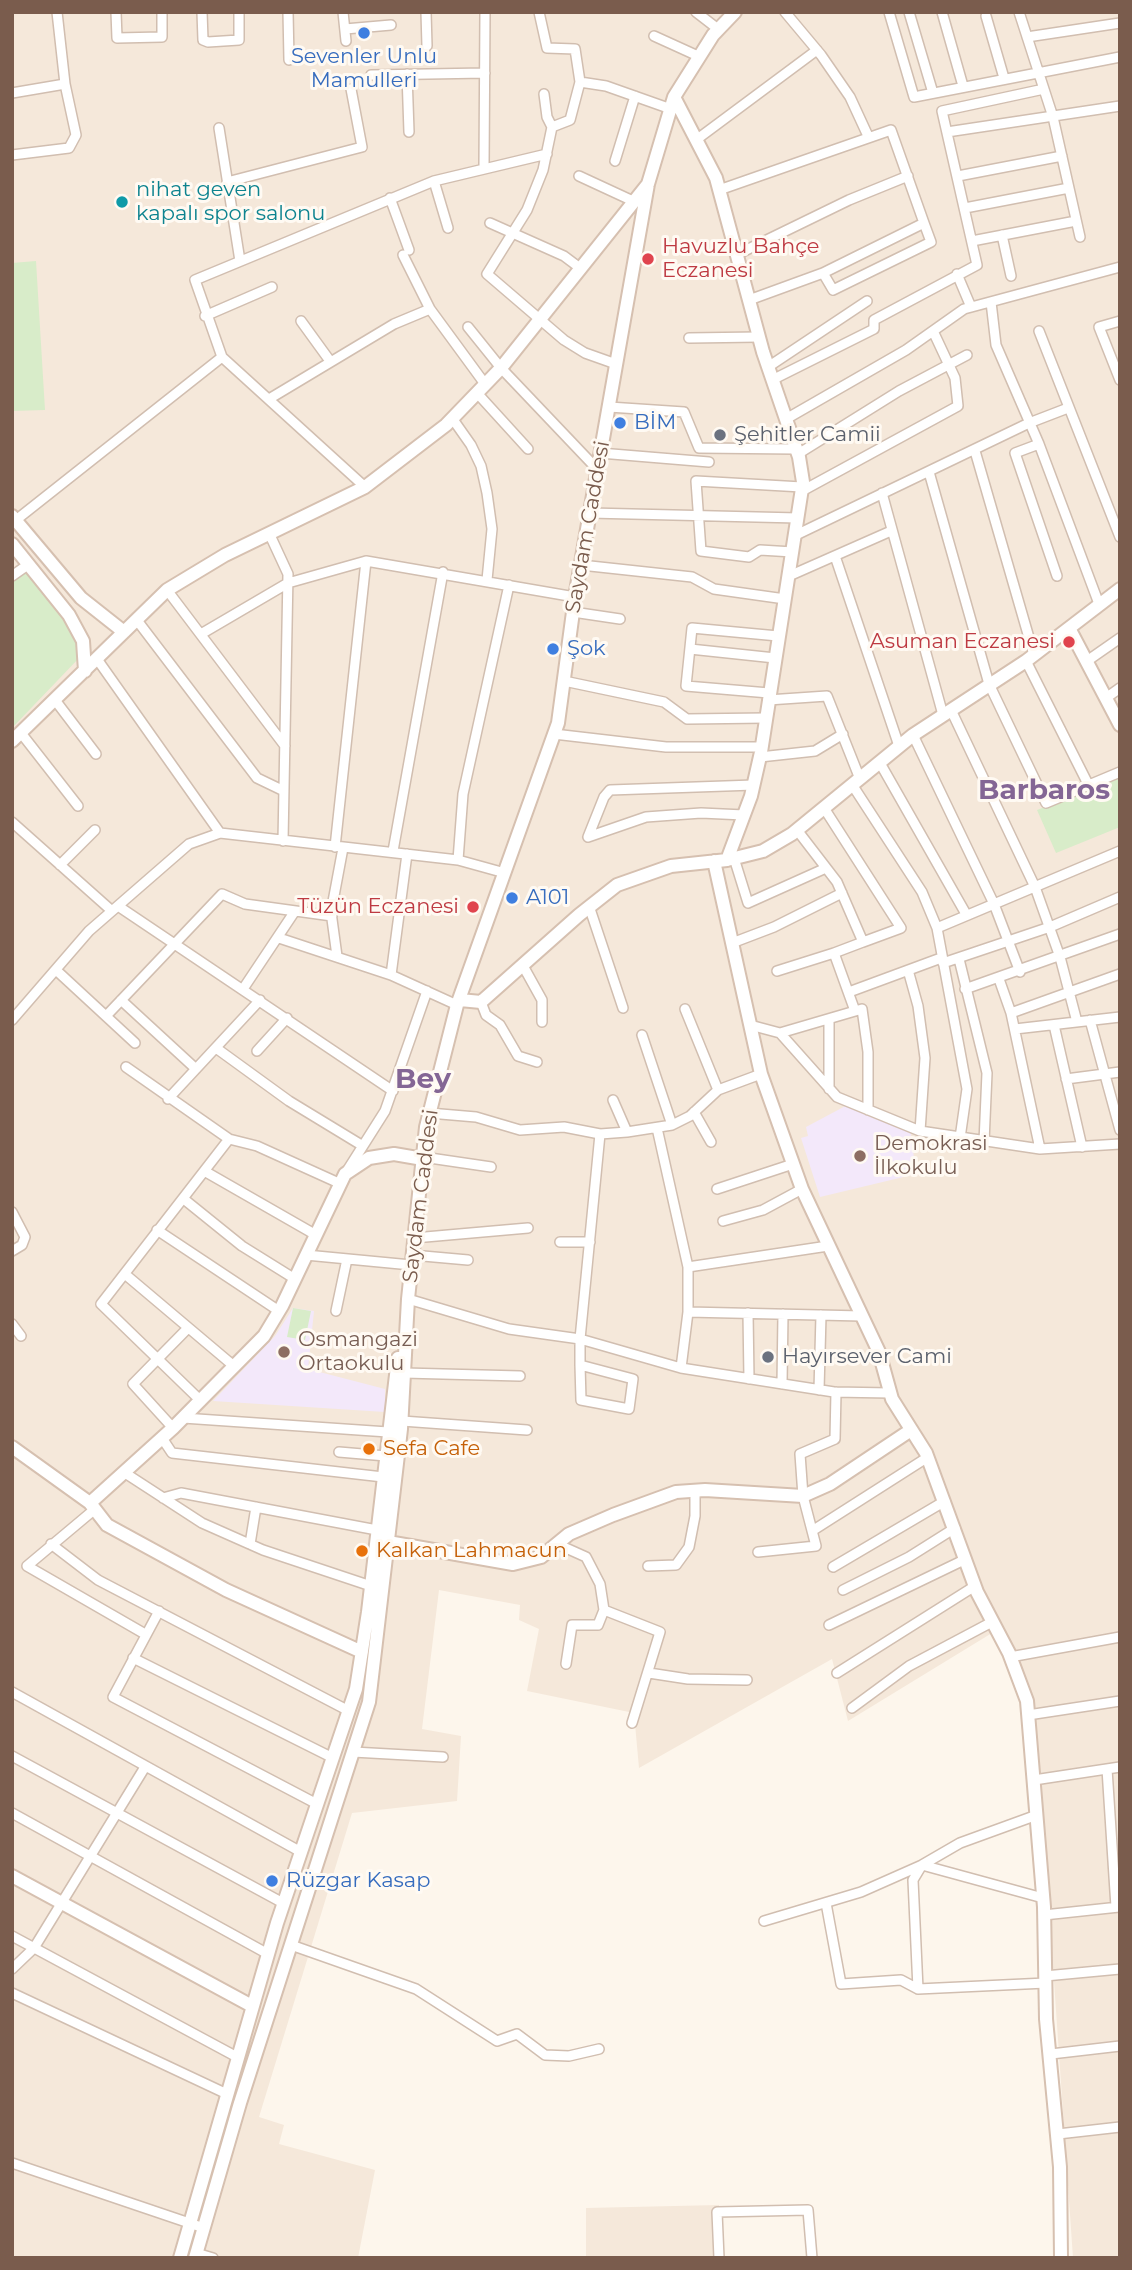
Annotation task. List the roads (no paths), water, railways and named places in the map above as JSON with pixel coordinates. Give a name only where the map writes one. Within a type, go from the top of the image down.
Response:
[{"type":"main road","name":"Saydam Caddesi","points":[[408,1299],[429,1113],[458,1003],[554,734],[575,597],[648,184],[672,103],[698,56],[735,12]]},
{"type":"main road","points":[[672,103],[696,139],[719,190],[759,337],[797,451],[802,489],[761,752],[754,785],[731,859]]},
{"type":"main road","points":[[16,737],[167,590],[225,555],[365,488],[452,418],[501,368],[648,184]]},
{"type":"main road","points":[[14,518],[81,598],[124,632]]},
{"type":"main road","points":[[12,544],[69,615],[83,641],[85,671]]},
{"type":"main road","points":[[458,1003],[481,1002],[589,906],[617,885],[671,866],[713,862],[764,851],[797,830],[913,735],[1030,658],[1120,589]]},
{"type":"main road","points":[[1069,628],[1120,725]]},
{"type":"main road","points":[[713,862],[761,1074],[802,1189],[879,1352],[890,1393],[928,1457],[975,1586],[1010,1657],[1027,1701],[1058,2134],[1061,2258]]},
{"type":"main road","points":[[92,1506],[264,1336],[279,1311],[343,1179],[369,1158],[394,1154],[423,1158]]},
{"type":"main road","points":[[195,2255],[369,1702],[402,1421],[408,1299]]},
{"type":"main road","points":[[180,2258],[268,1954],[349,1711],[362,1653],[388,1432],[408,1299]]},
{"type":"main road","points":[[388,1542],[513,1564],[541,1557],[569,1534],[652,1499],[695,1491],[803,1496],[830,1484],[911,1430]]},
{"type":"main road","points":[[12,1447],[92,1506],[107,1525],[226,1590],[362,1653]]},
{"type":"main road","points":[[12,1876],[252,2006]]},
{"type":"street","points":[[12,155],[69,148],[76,135],[65,84],[57,12]]},
{"type":"street","points":[[116,12],[117,37],[162,37],[162,12]]},
{"type":"street","points":[[202,12],[203,40],[208,42],[239,40],[239,12]]},
{"type":"street","points":[[288,12],[289,60]]},
{"type":"street","points":[[343,12],[346,41]]},
{"type":"street","points":[[426,12],[426,46]]},
{"type":"street","points":[[484,167],[485,12]]},
{"type":"street","points":[[539,12],[547,48],[575,49],[580,82],[570,120],[552,127]]},
{"type":"street","points":[[696,12],[718,29]]},
{"type":"street","points":[[785,12],[817,50],[850,97],[868,136]]},
{"type":"street","points":[[889,12],[914,97],[1120,57]]},
{"type":"street","points":[[909,12],[933,93]]},
{"type":"street","points":[[942,12],[962,86]]},
{"type":"street","points":[[1019,12],[1053,117],[1080,237]]},
{"type":"street","points":[[986,16],[1004,78]]},
{"type":"street","points":[[1027,37],[1120,23]]},
{"type":"street","points":[[345,29],[391,25]]},
{"type":"street","points":[[654,36],[698,56]]},
{"type":"street","points":[[696,139],[817,50]]},
{"type":"street","points":[[407,74],[409,132]]},
{"type":"street","points":[[371,75],[485,74]]},
{"type":"street","points":[[580,82],[672,103]]},
{"type":"street","points":[[12,93],[65,84]]},
{"type":"street","points":[[227,182],[362,147],[351,89]]},
{"type":"street","points":[[772,380],[874,329],[874,320],[977,265],[942,111],[1044,89]]},
{"type":"street","points":[[544,94],[547,117],[552,127],[547,154],[527,210],[487,274],[584,353],[616,364]]},
{"type":"street","points":[[615,161],[635,96]]},
{"type":"street","points":[[947,132],[1120,106]]},
{"type":"street","points":[[219,128],[240,261]]},
{"type":"street","points":[[719,190],[818,158],[868,136],[891,130],[931,242],[833,290],[823,272]]},
{"type":"street","points":[[365,488],[222,356],[205,316],[195,280],[434,181],[547,154]]},
{"type":"street","points":[[958,176],[1062,156]]},
{"type":"street","points":[[579,176],[633,201]]},
{"type":"street","points":[[736,255],[849,200],[908,176]]},
{"type":"street","points":[[434,181],[448,228]]},
{"type":"street","points":[[965,208],[1069,188]]},
{"type":"street","points":[[390,198],[406,253],[430,309],[481,389],[528,449]]},
{"type":"street","points":[[972,241],[1076,221]]},
{"type":"street","points":[[489,223],[564,256],[580,268]]},
{"type":"street","points":[[749,300],[823,272],[925,223]]},
{"type":"street","points":[[1002,235],[1011,276]]},
{"type":"street","points":[[786,419],[906,350],[971,307],[1120,267]]},
{"type":"street","points":[[957,274],[971,307]]},
{"type":"street","points":[[205,316],[272,286]]},
{"type":"street","points":[[768,367],[867,301]]},
{"type":"street","points":[[991,302],[996,345],[1028,424],[1039,444],[1099,604]]},
{"type":"street","points":[[269,400],[394,324],[430,309]]},
{"type":"street","points":[[301,321],[330,361]]},
{"type":"street","points":[[1120,321],[1099,327],[1120,380]]},
{"type":"street","points":[[468,327],[501,368],[597,470]]},
{"type":"street","points":[[793,552],[760,551],[749,557],[701,551],[696,481],[802,489],[958,406],[955,378],[933,331]]},
{"type":"street","points":[[1039,331],[1120,537]]},
{"type":"street","points":[[689,338],[759,337]]},
{"type":"street","points":[[608,407],[684,412],[699,448],[797,451],[967,355]]},
{"type":"street","points":[[14,518],[222,356]]},
{"type":"street","points":[[796,535],[1028,424],[1068,408]]},
{"type":"street","points":[[452,418],[471,445],[488,493],[492,528],[487,580]]},
{"type":"street","points":[[1039,444],[1015,453],[1057,576]]},
{"type":"street","points":[[975,451],[1030,658],[1089,786]]},
{"type":"street","points":[[600,453],[709,462]]},
{"type":"street","points":[[929,472],[989,684],[1046,803],[1120,772]]},
{"type":"street","points":[[882,493],[891,531],[947,712],[1035,887],[1060,957],[1077,1022]]},
{"type":"street","points":[[590,513],[698,513],[798,518]]},
{"type":"street","points":[[789,576],[891,531]]},
{"type":"street","points":[[269,533],[288,574],[283,841]]},
{"type":"street","points":[[835,556],[900,747]]},
{"type":"street","points":[[337,956],[332,916],[366,561]]},
{"type":"street","points":[[201,635],[288,583],[366,561],[443,572],[575,597]]},
{"type":"street","points":[[12,576],[29,564]]},
{"type":"street","points":[[581,565],[692,577],[714,589],[785,599]]},
{"type":"street","points":[[393,852],[443,572]]},
{"type":"street","points":[[458,860],[463,794],[509,585]]},
{"type":"street","points":[[167,590],[285,746]]},
{"type":"street","points":[[573,612],[620,620]]},
{"type":"street","points":[[136,619],[257,778],[284,792]]},
{"type":"street","points":[[778,636],[692,628],[686,686],[769,696],[827,696],[857,782],[922,892],[937,928],[967,1089],[960,1138]]},
{"type":"street","points":[[1087,661],[1120,638]]},
{"type":"street","points":[[690,649],[775,658]]},
{"type":"street","points":[[97,659],[220,833]]},
{"type":"street","points":[[564,681],[664,702],[687,719],[766,718]]},
{"type":"street","points":[[1106,698],[1120,688]]},
{"type":"street","points":[[55,700],[96,754]]},
{"type":"street","points":[[554,734],[666,747],[761,752],[815,751],[842,734]]},
{"type":"street","points":[[913,735],[993,904],[1020,972]]},
{"type":"street","points":[[16,737],[78,806]]},
{"type":"street","points":[[880,763],[966,914]]},
{"type":"street","points":[[744,815],[701,813],[646,817],[587,837],[604,797],[610,790],[754,785]]},
{"type":"street","points":[[777,971],[901,928],[824,808]]},
{"type":"street","points":[[12,822],[115,909],[173,943],[393,1091]]},
{"type":"street","points":[[60,865],[95,830]]},
{"type":"street","points":[[797,830],[842,893],[863,942]]},
{"type":"street","points":[[12,1020],[89,931],[189,844],[220,833],[458,860],[505,873]]},
{"type":"street","points":[[937,928],[1120,851]]},
{"type":"street","points":[[391,975],[407,854]]},
{"type":"street","points":[[731,859],[748,903],[826,868]]},
{"type":"street","points":[[732,943],[774,927],[842,893]]},
{"type":"street","points":[[107,1015],[222,894],[245,904],[332,916]]},
{"type":"street","points":[[849,992],[908,970],[959,959],[1009,942],[1120,897]]},
{"type":"street","points":[[589,906],[623,1007]]},
{"type":"street","points":[[243,989],[295,911]]},
{"type":"street","points":[[965,989],[1020,972],[1120,934]]},
{"type":"street","points":[[279,938],[391,975],[458,1003]]},
{"type":"street","points":[[834,953],[855,1011]]},
{"type":"street","points":[[959,959],[987,1073],[984,1142]]},
{"type":"street","points":[[522,964],[542,1000],[542,1022]]},
{"type":"street","points":[[56,970],[135,1043]]},
{"type":"street","points":[[908,970],[918,1006],[925,1058],[920,1131]]},
{"type":"street","points":[[1011,1013],[1120,974]]},
{"type":"street","points":[[999,979],[1015,1029],[1040,1149]]},
{"type":"street","points":[[126,1067],[229,1139],[257,1146],[343,1179],[385,1111],[427,991]]},
{"type":"street","points":[[121,999],[196,1069]]},
{"type":"street","points":[[169,1099],[260,1000]]},
{"type":"street","points":[[481,1002],[486,1015],[500,1025],[518,1056],[537,1062]]},
{"type":"street","points":[[685,1009],[718,1090]]},
{"type":"street","points":[[750,1025],[780,1033],[862,1009],[867,1052],[867,1110]]},
{"type":"street","points":[[1015,1029],[1120,1017]]},
{"type":"street","points":[[257,1051],[287,1018]]},
{"type":"street","points":[[829,1018],[829,1089]]},
{"type":"street","points":[[1090,1020],[1120,1130]]},
{"type":"street","points":[[1054,1025],[1082,1147]]},
{"type":"street","points":[[780,1033],[837,1097],[920,1131],[1040,1149],[1120,1144]]},
{"type":"street","points":[[642,1035],[672,1125]]},
{"type":"street","points":[[216,1048],[289,1101],[363,1146]]},
{"type":"street","points":[[1066,1079],[1120,1072]]},
{"type":"street","points":[[429,1113],[476,1117],[520,1130],[564,1128],[600,1134],[627,1132],[672,1125],[694,1112],[718,1090],[761,1074]]},
{"type":"street","points":[[613,1100],[627,1132]]},
{"type":"street","points":[[694,1112],[711,1142]]},
{"type":"street","points":[[657,1128],[688,1267],[688,1312],[681,1368]]},
{"type":"street","points":[[580,1365],[634,1379],[629,1409],[581,1400],[580,1365],[580,1339],[600,1134]]},
{"type":"street","points":[[201,1401],[101,1304],[126,1275],[157,1230],[185,1200],[229,1139]]},
{"type":"street","points":[[423,1158],[491,1167]]},
{"type":"street","points":[[717,1189],[793,1164]]},
{"type":"street","points":[[206,1172],[316,1235]]},
{"type":"street","points":[[723,1221],[763,1210],[802,1189]]},
{"type":"street","points":[[185,1200],[242,1246],[295,1279]]},
{"type":"street","points":[[12,1212],[24,1237],[22,1245],[12,1251]]},
{"type":"street","points":[[414,1238],[528,1228]]},
{"type":"street","points":[[157,1230],[279,1311]]},
{"type":"street","points":[[560,1242],[590,1242]]},
{"type":"street","points":[[688,1267],[828,1246]]},
{"type":"street","points":[[306,1255],[347,1259],[468,1259]]},
{"type":"street","points":[[336,1311],[347,1259]]},
{"type":"street","points":[[126,1275],[235,1367]]},
{"type":"street","points":[[408,1299],[509,1329],[580,1339],[681,1368],[819,1390],[890,1393]]},
{"type":"street","points":[[688,1312],[862,1316]]},
{"type":"street","points":[[748,1313],[748,1379]]},
{"type":"street","points":[[782,1384],[783,1314]]},
{"type":"street","points":[[819,1390],[821,1315]]},
{"type":"street","points":[[12,1324],[21,1336]]},
{"type":"street","points":[[188,1328],[133,1384],[178,1423],[388,1432]]},
{"type":"street","points":[[404,1373],[520,1376]]},
{"type":"street","points":[[758,1552],[816,1546],[803,1496],[800,1454],[835,1439],[836,1392]]},
{"type":"street","points":[[402,1421],[527,1430]]},
{"type":"street","points":[[162,1438],[173,1453],[383,1477]]},
{"type":"street","points":[[339,1452],[386,1456]]},
{"type":"street","points":[[812,1531],[928,1457]]},
{"type":"street","points":[[125,1473],[202,1523],[250,1544],[371,1587]]},
{"type":"street","points":[[648,1566],[676,1565],[689,1547],[695,1516],[695,1491]]},
{"type":"street","points":[[163,1497],[181,1493],[377,1530]]},
{"type":"street","points":[[833,1567],[945,1501]]},
{"type":"street","points":[[92,1506],[27,1566],[145,1634]]},
{"type":"street","points":[[250,1544],[256,1507]]},
{"type":"street","points":[[843,1590],[909,1557],[955,1528]]},
{"type":"street","points":[[51,1544],[98,1580],[349,1711]]},
{"type":"street","points":[[557,1544],[586,1557],[600,1584],[604,1610],[598,1625],[572,1625],[566,1664]]},
{"type":"street","points":[[829,1625],[966,1559]]},
{"type":"street","points":[[837,1673],[975,1586]]},
{"type":"street","points":[[604,1610],[660,1632],[632,1723]]},
{"type":"street","points":[[159,1611],[113,1697],[317,1804]]},
{"type":"street","points":[[852,1708],[909,1666],[992,1622]]},
{"type":"street","points":[[1010,1657],[1120,1637]]},
{"type":"street","points":[[132,1658],[333,1758]]},
{"type":"street","points":[[649,1674],[688,1679],[747,1680]]},
{"type":"street","points":[[12,1692],[301,1852]]},
{"type":"street","points":[[1028,1716],[1120,1702]]},
{"type":"street","points":[[353,1752],[443,1757]]},
{"type":"street","points":[[12,1756],[284,1903]]},
{"type":"street","points":[[13,1967],[34,1948],[145,1767]]},
{"type":"street","points":[[1034,1780],[1120,1767]]},
{"type":"street","points":[[1044,1914],[1118,1907],[1115,1831],[1107,1769]]},
{"type":"street","points":[[12,1813],[268,1954]]},
{"type":"street","points":[[764,1921],[861,1892],[960,1843],[1037,1815]]},
{"type":"street","points":[[922,1864],[1043,1898]]},
{"type":"street","points":[[918,1989],[913,1880],[922,1864]]},
{"type":"street","points":[[826,1903],[841,1984],[901,1980],[918,1989],[1046,1980],[1120,1969]]},
{"type":"street","points":[[12,1936],[237,2057]]},
{"type":"street","points":[[291,1945],[416,1989],[497,2040],[517,2034],[545,2056],[569,2056],[599,2049]]},
{"type":"street","points":[[12,1993],[227,2094]]},
{"type":"street","points":[[1051,2054],[1120,2046]]},
{"type":"street","points":[[1058,2134],[1120,2127]]},
{"type":"street","points":[[12,2163],[204,2228]]},
{"type":"street","points":[[719,2258],[717,2212],[808,2210],[811,2258]]},
{"type":"street","points":[[195,2255],[212,2258]]},
{"type":"place","name":"Sevenler Unlu Mamulleri","points":[[364,33]]},
{"type":"place","name":"nihat geven kapalı spor salonu","points":[[122,202]]},
{"type":"place","name":"Havuzlu Bahçe Eczanesi","points":[[648,259]]},
{"type":"place","name":"BİM","points":[[620,423]]},
{"type":"place","name":"Şehitler Camii","points":[[720,435]]},
{"type":"place","name":"Asuman Eczanesi","points":[[1069,642]]},
{"type":"place","name":"Şok","points":[[553,649]]},
{"type":"place","name":"A101","points":[[512,898]]},
{"type":"place","name":"Tüzün Eczanesi","points":[[473,907]]},
{"type":"place","name":"Demokrasi İlkokulu","points":[[860,1156]]},
{"type":"place","name":"Osmangazi Ortaokulu","points":[[284,1352]]},
{"type":"place","name":"Hayırsever Cami","points":[[768,1357]]},
{"type":"place","name":"Sefa Cafe","points":[[369,1449]]},
{"type":"place","name":"Kalkan Lahmacun","points":[[362,1551]]},
{"type":"place","name":"Rüzgar Kasap","points":[[272,1881]]},
{"type":"district","name":"Barbaros","points":[[1044,791]]},
{"type":"district","name":"Bey","points":[[423,1080]]}]
